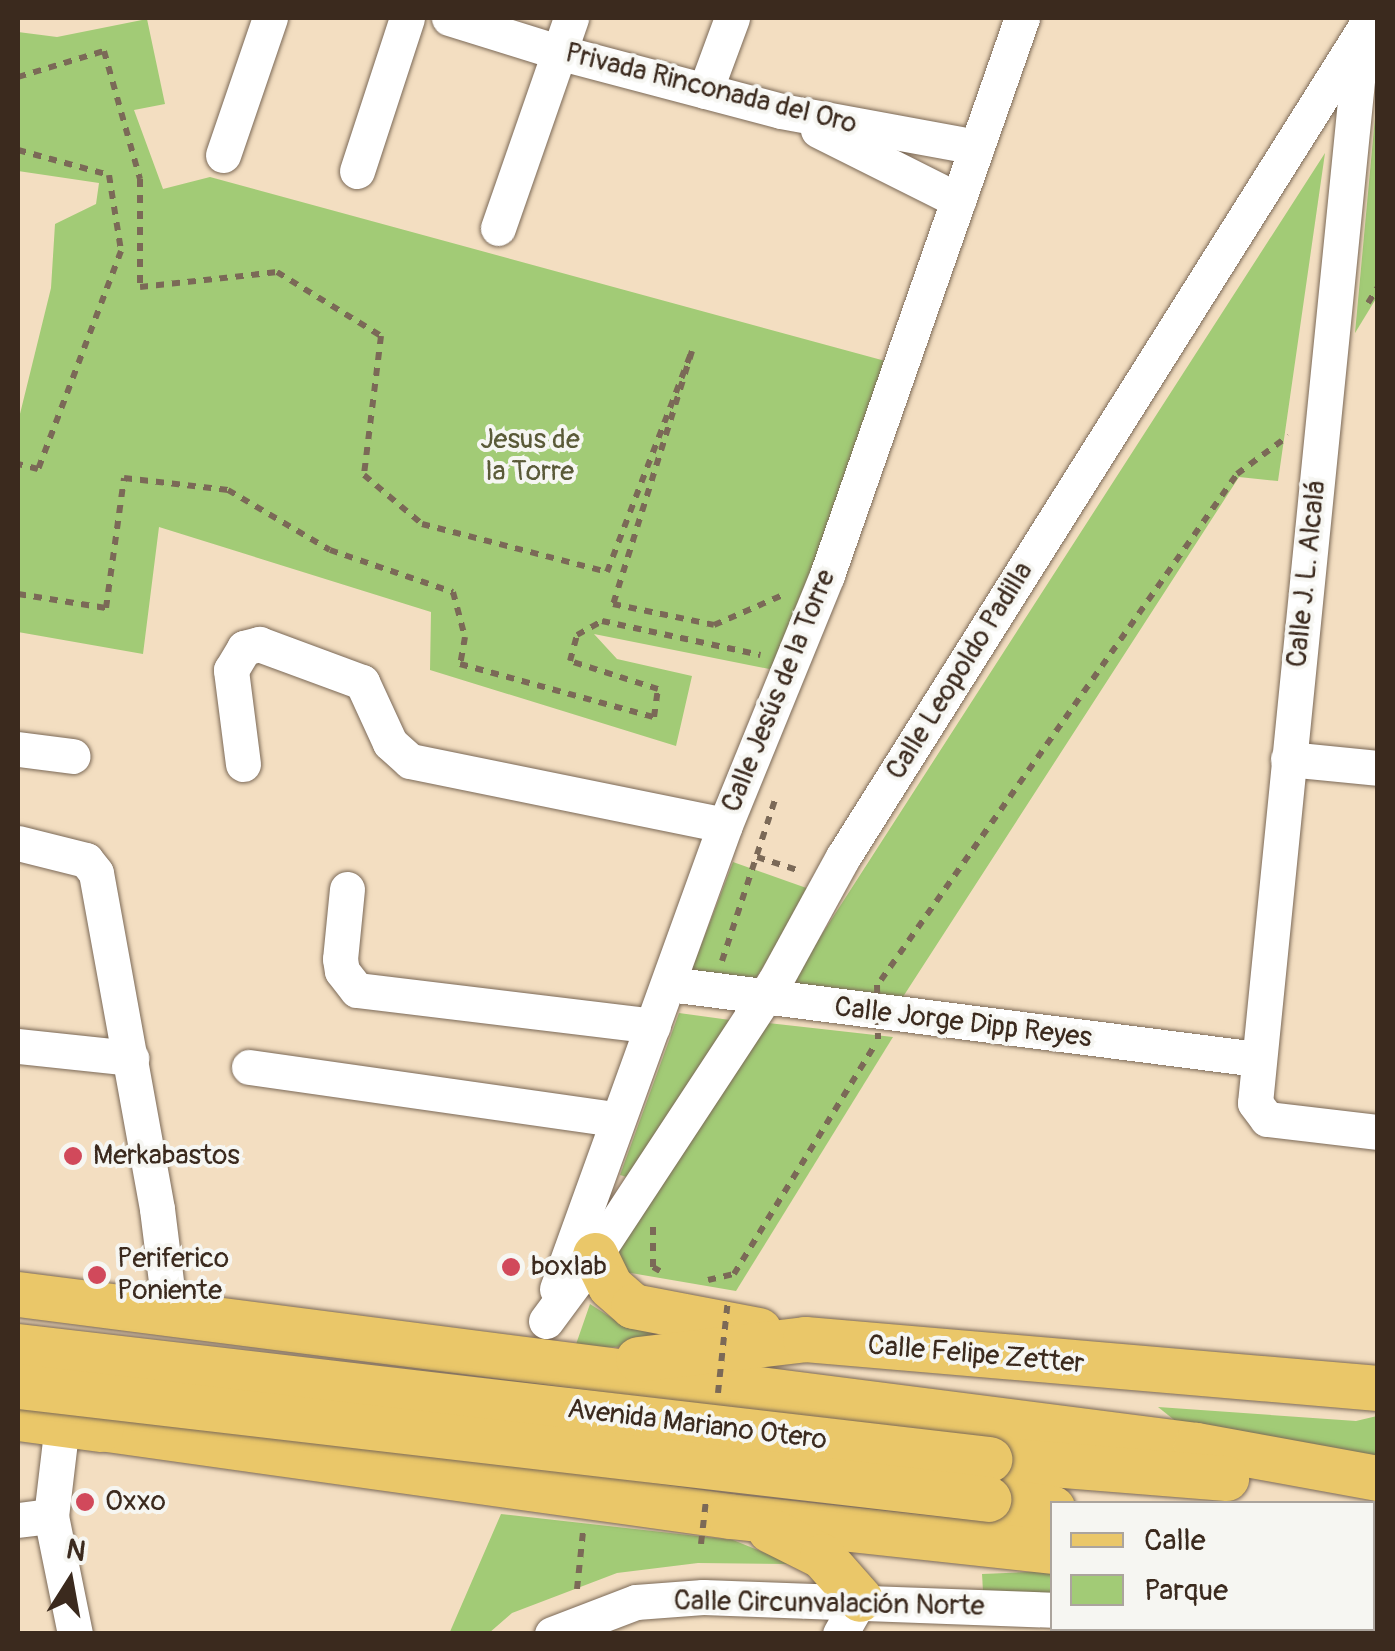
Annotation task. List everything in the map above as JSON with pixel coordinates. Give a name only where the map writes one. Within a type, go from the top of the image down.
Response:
[{"type":"main road","points":[[595,1255],[610,1286],[633,1306],[805,1339]]},
{"type":"main road","points":[[18,1294],[170,1314],[538,1341],[576,1368],[1196,1445],[1378,1478]]},
{"type":"main road","points":[[116,1308],[100,1310],[74,1324],[54,1364],[55,1381],[70,1411],[84,1422],[117,1431]]},
{"type":"main road","name":"Calle Felipe Zetter","points":[[576,1368],[805,1339],[1378,1388]]},
{"type":"main road","name":"Avenida Mariano Otero","points":[[18,1346],[988,1479],[1050,1507]]},
{"type":"main road","points":[[1070,1364],[1196,1445]]},
{"type":"main road","name":"Avenida Mariano Otero","points":[[18,1386],[988,1479],[1378,1490]]},
{"type":"main road","points":[[18,1418],[730,1516],[1050,1551]]},
{"type":"main road","points":[[730,1516],[787,1536],[822,1556],[850,1616]]},
{"type":"street","points":[[222,155],[270,18]]},
{"type":"street","points":[[357,171],[407,18]]},
{"type":"street","name":"Privada Rinconada del Oro","points":[[449,18],[558,52],[781,112],[976,147]]},
{"type":"street","points":[[498,228],[571,18]]},
{"type":"street","points":[[705,91],[732,18]]},
{"type":"street","name":"Calle Jesús de la Torre","points":[[538,1341],[725,825],[827,575],[1022,18]]},
{"type":"street","name":"Calle J. L. Alcalá","points":[[1367,24],[1255,1102],[1260,1116],[1378,1132]]},
{"type":"street","name":"Calle Leopoldo Padilla","points":[[538,1341],[764,998],[843,857],[1367,24]]},
{"type":"street","points":[[781,112],[958,200]]},
{"type":"street","points":[[243,764],[231,670],[244,648],[259,644],[362,682],[390,743],[410,760],[725,825]]},
{"type":"street","points":[[18,748],[73,756]]},
{"type":"street","points":[[1288,758],[1378,768]]},
{"type":"street","points":[[18,843],[91,863],[130,1058],[170,1314]]},
{"type":"street","points":[[347,890],[338,946],[342,971],[357,990],[653,1026]]},
{"type":"street","name":"Calle Jorge Dipp Reyes","points":[[669,984],[1257,1058]]},
{"type":"street","points":[[18,1046],[130,1058]]},
{"type":"street","points":[[249,1067],[616,1120]]},
{"type":"street","points":[[62,1424],[34,1518],[75,1634]]},
{"type":"street","name":"Calle Circunvalación Norte","points":[[563,1628],[636,1602],[704,1596],[850,1616],[1050,1610]]},
{"type":"path","points":[[18,77],[104,51],[140,178],[140,287],[276,272],[382,336],[364,474],[422,524],[607,572],[692,352],[614,604],[714,625],[804,585]]},
{"type":"path","points":[[18,150],[109,175],[120,251],[38,469],[18,464]]},
{"type":"path","points":[[702,1282],[734,1274],[878,1039],[877,986],[1238,474],[1298,428]]},
{"type":"path","points":[[18,594],[106,608],[124,478],[228,490],[330,550],[453,592],[465,637],[460,664],[477,669],[654,717],[658,689],[570,661],[577,635],[602,621],[772,658]]},
{"type":"path","points":[[757,856],[811,875]]},
{"type":"path","points":[[563,1628],[584,1530]]},
{"type":"green space","name":"Jesus de la Torre","points":[[147,19],[165,104],[134,110],[163,189],[210,177],[889,362],[779,671],[594,634],[617,659],[692,676],[676,746],[430,670],[431,612],[159,527],[143,654],[18,632],[18,422],[51,288],[55,224],[96,204],[99,183],[18,171],[18,32],[57,37]]},
{"type":"green space","points":[[1377,96],[1377,297],[1355,333]]},
{"type":"green space","points":[[1325,153],[1278,481],[1239,477],[899,1003],[786,990]]},
{"type":"green space","points":[[733,862],[812,890],[751,986],[689,977]]},
{"type":"green space","points":[[679,1013],[730,1020],[630,1178],[620,1175]]},
{"type":"green space","points":[[768,1023],[893,1037],[736,1291],[625,1272],[617,1245]]},
{"type":"green space","points":[[590,1304],[618,1322],[695,1341],[574,1350]]},
{"type":"green space","points":[[1158,1407],[1356,1421],[1377,1416],[1377,1456],[1188,1431]]},
{"type":"green space","points":[[501,1514],[733,1540],[792,1564],[698,1563],[617,1573],[512,1613],[489,1633],[449,1634]]},
{"type":"green space","points":[[1050,1571],[1050,1594],[983,1591],[982,1574]]},
{"type":"place","name":"Merkabastos","points":[[73,1156]]},
{"type":"place","name":"boxlab","points":[[511,1267]]},
{"type":"place","name":"Periferico Poniente","points":[[97,1275]]},
{"type":"place","name":"Oxxo","points":[[85,1502]]}]
